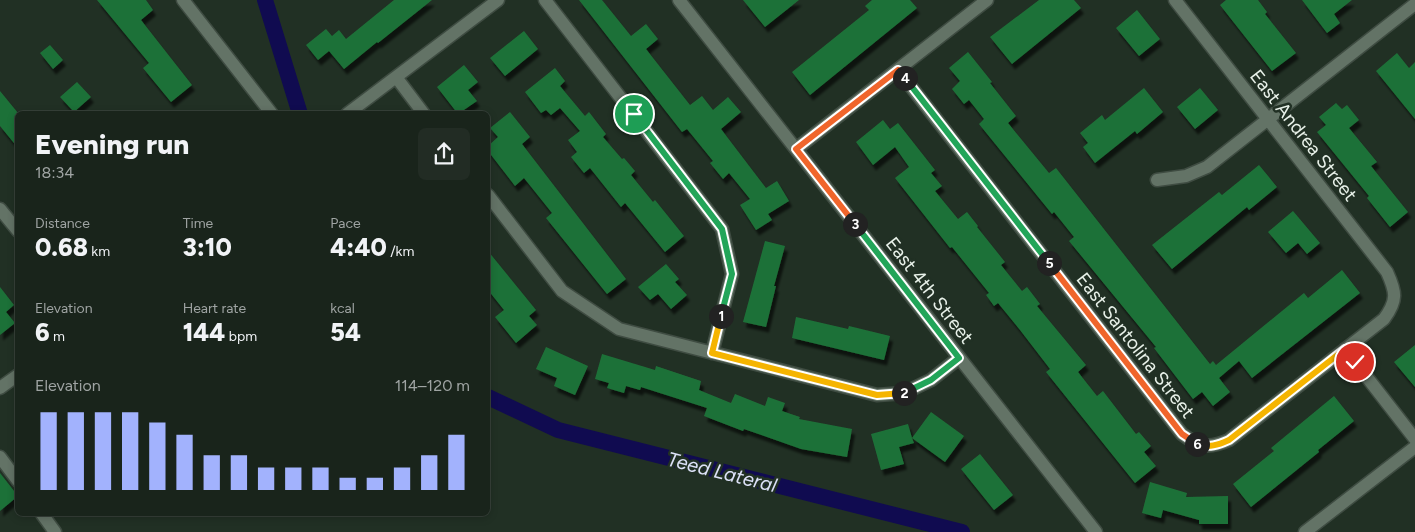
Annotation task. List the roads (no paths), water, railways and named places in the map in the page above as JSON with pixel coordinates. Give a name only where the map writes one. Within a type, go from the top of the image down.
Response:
[{"type":"street","points":[[183,0],[270,111]]},
{"type":"street","points":[[351,111],[498,0]]},
{"type":"street","points":[[545,0],[722,229],[732,274],[712,353]]},
{"type":"street","name":"East 4th Street","points":[[679,0],[1096,532]]},
{"type":"street","points":[[796,149],[987,0]]},
{"type":"street","name":"East Andrea Street","points":[[1175,0],[1387,272],[1393,285],[1395,298],[1391,310],[1384,319],[1345,349]]},
{"type":"street","points":[[1157,180],[1186,176],[1207,167],[1414,7]]},
{"type":"street","name":"East Santolina Street","points":[[898,70],[1182,434],[1192,442],[1204,446],[1217,445],[1229,440],[1345,349]]},
{"type":"street","points":[[396,77],[422,111]]},
{"type":"street","points":[[490,198],[562,291],[620,329],[877,395],[904,393],[931,380],[959,358]]},
{"type":"street","points":[[0,209],[15,227]]},
{"type":"street","points":[[1345,349],[1415,439]]},
{"type":"street","points":[[0,388],[15,377]]},
{"type":"street","points":[[1306,532],[1415,447]]},
{"type":"street","points":[[0,457],[15,477]]},
{"type":"street","points":[[43,516],[55,532]]},
{"type":"waterway","name":"Teed Lateral","points":[[265,0],[299,111]]},
{"type":"waterway","name":"Teed Lateral","points":[[490,398],[558,430],[962,532]]}]
